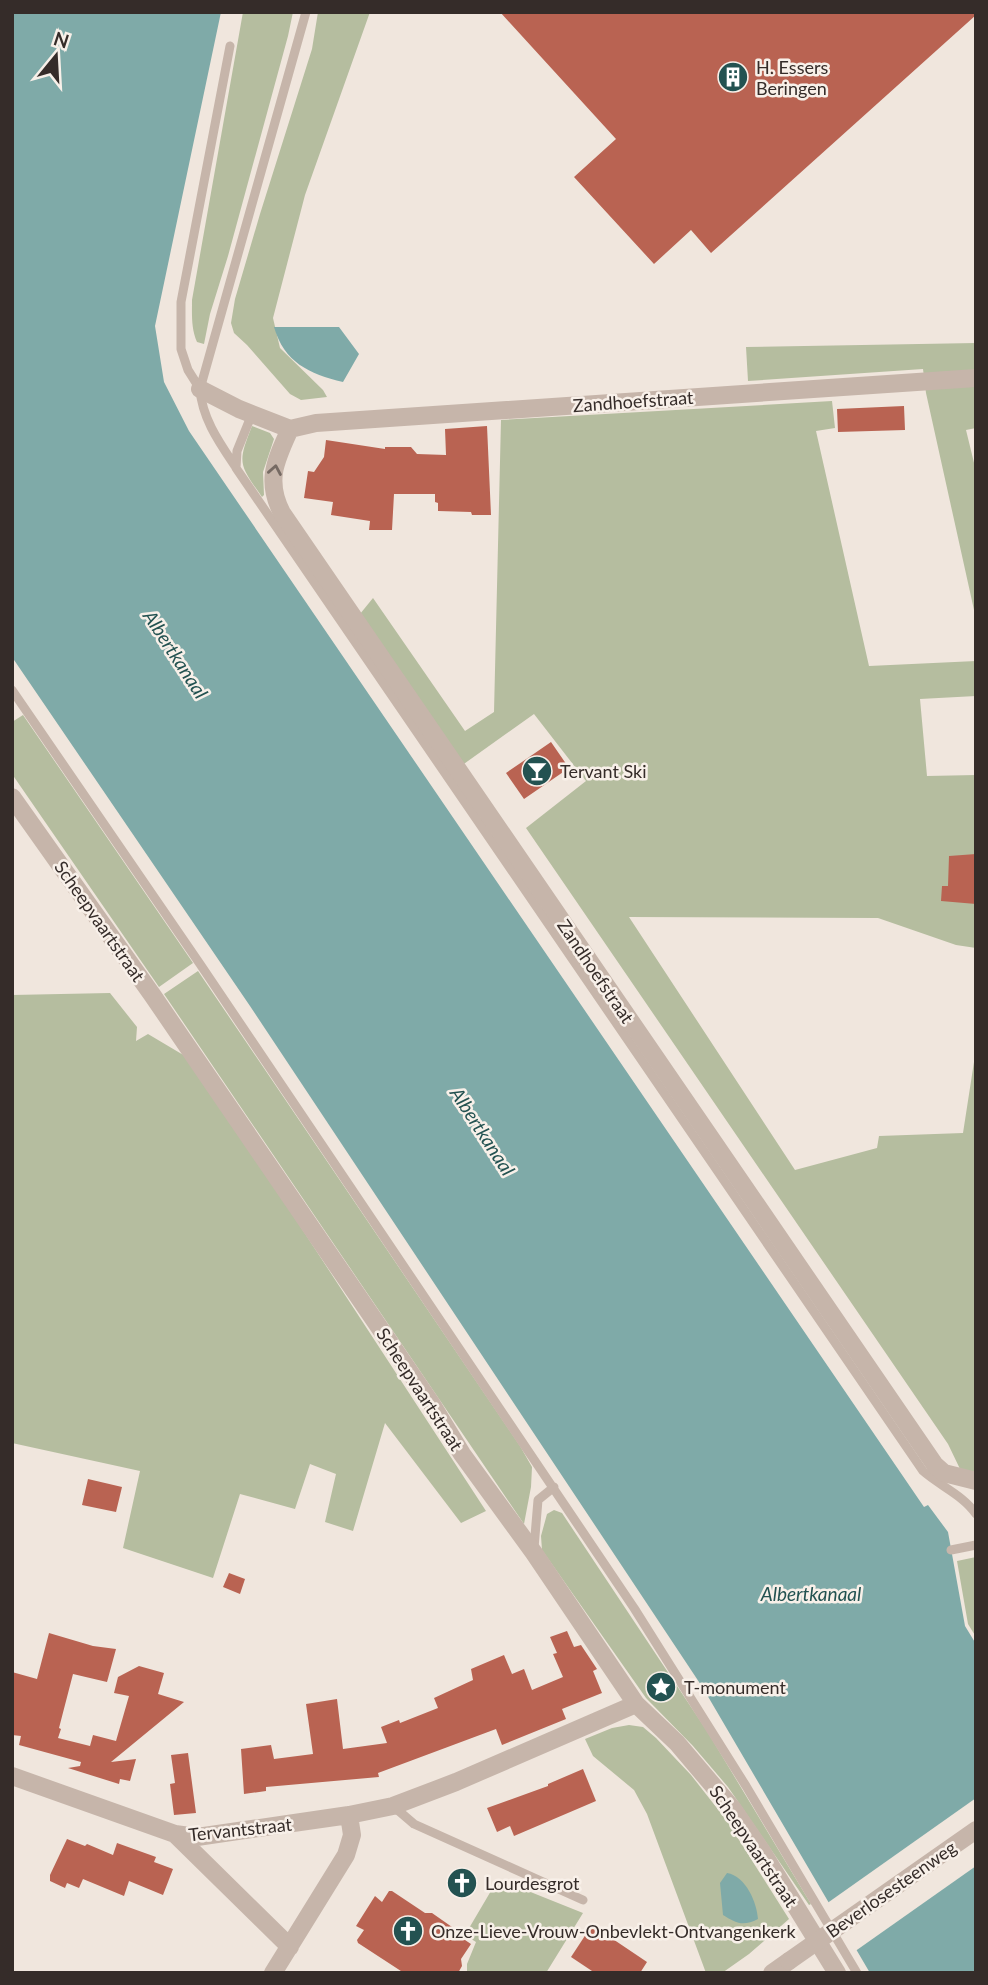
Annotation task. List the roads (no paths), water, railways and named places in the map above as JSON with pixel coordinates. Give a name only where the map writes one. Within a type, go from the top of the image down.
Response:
[{"type":"street","name":"Zandhoefstraat","points":[[976,377],[316,423],[290,429],[273,471],[275,498],[282,513],[935,1465],[944,1473],[976,1481]]},
{"type":"street","points":[[200,389],[290,429]]},
{"type":"street","name":"Scheepvaartstraat","points":[[12,797],[153,996],[431,1403],[462,1454],[534,1553],[636,1704],[677,1743],[733,1810],[837,1973]]},
{"type":"street","name":"Tervantstraat","points":[[12,1776],[175,1835],[197,1837],[393,1806],[456,1782],[636,1704]]},
{"type":"street","points":[[274,1973],[346,1855],[352,1835],[349,1815]]},
{"type":"street","name":"Beverlosesteenweg","points":[[772,1973],[976,1830]]},
{"type":"street","points":[[175,1835],[290,1947]]},
{"type":"lane","points":[[306,12],[200,389],[201,408],[236,468],[923,1471],[966,1502],[976,1514]]},
{"type":"lane","points":[[200,389],[188,370],[181,349],[181,302],[230,46]]},
{"type":"lane","points":[[236,468],[237,451],[252,414]]},
{"type":"lane","points":[[12,690],[634,1608],[746,1786],[858,1973]]},
{"type":"lane","points":[[534,1553],[538,1500],[554,1487]]},
{"type":"lane","points":[[951,1550],[976,1545]]},
{"type":"lane","points":[[393,1806],[414,1824],[583,1900]]},
{"type":"water","name":"Albertkanaal","points":[[12,12],[221,12],[155,326],[164,382],[189,431],[924,1507],[928,1505],[948,1532],[965,1626],[976,1644],[976,1973],[870,1973],[703,1688],[250,1006],[12,657]]},
{"type":"water","points":[[274,327],[339,327],[359,354],[343,382],[331,379],[309,370],[291,358],[278,339]]},
{"type":"water","points":[[727,1873],[740,1879],[745,1885],[753,1898],[758,1919],[740,1923],[723,1915],[720,1883]]},
{"type":"place","name":"H. Essers Beringen","points":[[733,77]]},
{"type":"place","name":"Tervant Ski","points":[[537,771]]},
{"type":"place","name":"T-monument","points":[[661,1687]]},
{"type":"place","name":"Lourdesgrot","points":[[462,1883]]},
{"type":"place","name":"Onze-Lieve-Vrouw-Onbevlekt-Ontvangenkerk","points":[[408,1931]]}]
